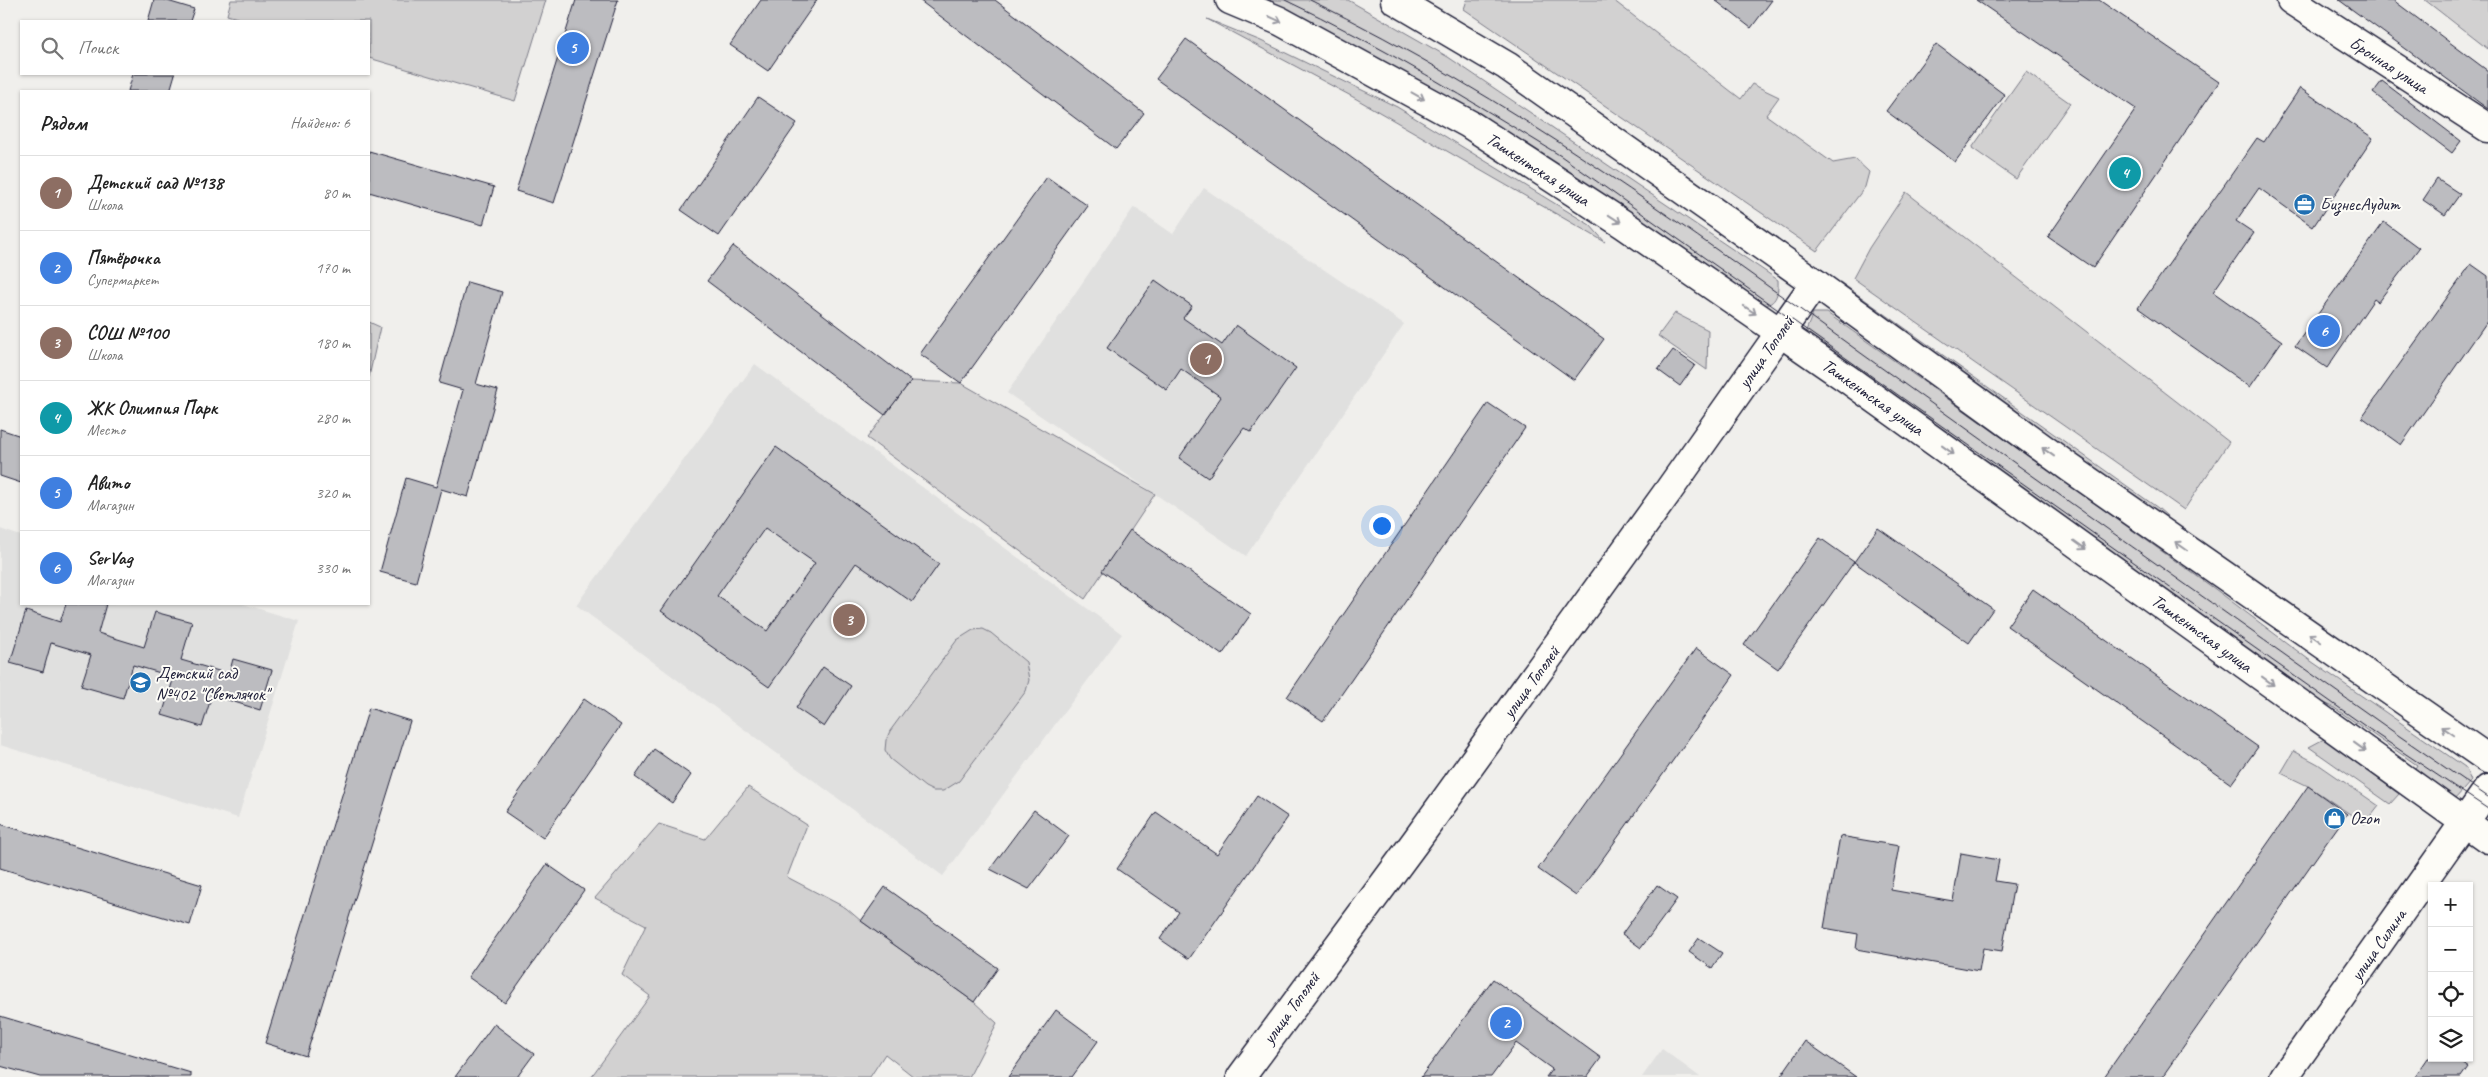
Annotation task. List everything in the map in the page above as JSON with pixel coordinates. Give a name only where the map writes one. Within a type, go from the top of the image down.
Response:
[{"type":"main road","name":"Ташкентская улица","points":[[1230,0],[1280,21],[1469,124],[1623,224],[1780,331],[2488,839]]},
{"type":"main road","points":[[1395,0],[1507,66],[1815,283],[2070,468],[2488,759]]},
{"type":"main road","name":"Бронная улица","points":[[2291,0],[2488,128]]},
{"type":"main road","name":"улица Тополей","points":[[1241,1077],[1432,818],[1669,490],[1815,283]]},
{"type":"main road","name":"улица Силина","points":[[2284,1077],[2466,823],[2488,789]]},
{"type":"shaded area","points":[[231,0],[546,0],[515,101],[370,58],[370,20],[244,20],[227,15]]},
{"type":"shaded area","points":[[1242,0],[1348,0],[1448,57],[1778,280],[1775,299],[1750,311]]},
{"type":"shaded area","points":[[1467,0],[1613,0],[1741,99],[1752,84],[1779,97],[1766,115],[1833,163],[1855,159],[1869,172],[1865,187],[1817,251],[1464,9]]},
{"type":"shaded area","points":[[2425,0],[2488,0],[2488,49]]},
{"type":"shaded area","points":[[1207,19],[1261,41],[1397,107],[1590,225],[1605,242],[1353,97]]},
{"type":"shaded area","points":[[2026,72],[2070,103],[2016,179],[1972,148]]},
{"type":"shaded area","points":[[1204,188],[1404,324],[1246,556],[1007,393],[1134,207],[1173,234]]},
{"type":"shaded area","points":[[1906,192],[2229,442],[2184,510],[1853,278],[1869,248]]},
{"type":"shaded area","points":[[1840,282],[2167,516],[2150,516],[1840,292]]},
{"type":"shaded area","points":[[1675,313],[1708,330],[1707,370],[1658,336]]},
{"type":"shaded area","points":[[1813,313],[1827,313],[2215,589],[2308,659],[2465,767],[2471,781],[2455,799],[2414,770],[2417,765],[2333,707],[2286,685],[1804,336]]},
{"type":"shaded area","points":[[370,322],[380,327],[370,372]]},
{"type":"shaded area","points":[[755,364],[1122,634],[943,876],[576,605]]},
{"type":"shaded area","points":[[911,381],[961,383],[1155,494],[1085,599],[867,438]]},
{"type":"shaded area","name":"Детский сад №402 \"Светлячок\"","points":[[0,529],[20,536],[20,605],[246,605],[299,621],[238,818],[0,745]]},
{"type":"shaded area","points":[[983,629],[991,633],[1026,662],[1029,680],[1026,691],[959,781],[943,791],[933,791],[925,787],[890,759],[885,750],[886,740],[890,731],[957,640],[973,630]]},
{"type":"shaded area","points":[[2324,739],[2399,794],[2390,804],[2309,747]]},
{"type":"shaded area","points":[[2294,751],[2318,764],[2379,806],[2365,824],[2308,786],[2281,773]]},
{"type":"shaded area","points":[[748,787],[807,825],[787,877],[846,908],[861,921],[974,1002],[997,1023],[969,1077],[914,1077],[885,1054],[870,1077],[591,1077],[650,996],[622,975],[646,925],[595,898],[659,824],[705,839]]},
{"type":"shaded area","points":[[1662,1049],[1700,1077],[1642,1077]]},
{"type":"building","points":[[154,0],[164,0],[194,9],[190,20],[148,20]]},
{"type":"building","points":[[576,0],[618,0],[554,203],[516,191]]},
{"type":"building","points":[[761,0],[817,0],[768,71],[730,45]]},
{"type":"building","points":[[919,0],[995,0],[1144,113],[1116,149]]},
{"type":"building","points":[[1715,0],[1772,0],[1751,28]]},
{"type":"building","points":[[1976,0],[2099,0],[2219,82],[2093,268],[2048,237],[2136,109]]},
{"type":"building","points":[[2339,0],[2393,0],[2488,71],[2488,109]]},
{"type":"building","points":[[1186,39],[1604,339],[1574,380],[1156,79]]},
{"type":"building","points":[[1936,44],[2005,95],[1955,162],[1886,111]]},
{"type":"building","points":[[133,75],[175,75],[170,90],[128,90]]},
{"type":"building","points":[[2382,81],[2461,141],[2452,153],[2373,93]]},
{"type":"building","points":[[2300,88],[2373,138],[2313,227],[2259,188],[2236,221],[2254,233],[2213,292],[2282,341],[2250,387],[2138,308],[2257,138],[2264,142]]},
{"type":"building","points":[[758,97],[797,123],[719,236],[681,210]]},
{"type":"building","points":[[370,151],[494,187],[483,225],[370,192]]},
{"type":"building","points":[[1047,177],[1088,206],[961,383],[920,354]]},
{"type":"building","points":[[2437,179],[2460,194],[2445,215],[2423,200]]},
{"type":"building","points":[[2384,222],[2419,248],[2378,302],[2374,299],[2327,368],[2295,346]]},
{"type":"building","points":[[733,246],[911,381],[885,415],[707,281]]},
{"type":"building","points":[[2471,264],[2488,276],[2488,320],[2401,445],[2362,417]]},
{"type":"building","points":[[1155,280],[1192,306],[1183,318],[1222,345],[1236,325],[1296,368],[1251,432],[1244,428],[1208,478],[1179,458],[1221,397],[1181,369],[1167,390],[1107,348]]},
{"type":"building","points":[[467,282],[502,292],[476,384],[498,390],[468,497],[441,489],[416,582],[380,572],[406,478],[436,487],[463,390],[439,383]]},
{"type":"building","points":[[1673,350],[1695,365],[1680,386],[1658,370]]},
{"type":"building","points":[[1488,403],[1525,428],[1323,721],[1287,697]]},
{"type":"building","points":[[0,429],[20,436],[20,483],[0,476]]},
{"type":"building","points":[[776,447],[939,564],[912,602],[856,563],[769,687],[661,611]],"holes":[[[765,528],[815,563],[767,631],[717,596]]]},
{"type":"building","points":[[1878,528],[1993,609],[1969,643],[1854,562]]},
{"type":"building","points":[[1130,530],[1251,614],[1222,655],[1102,571]]},
{"type":"building","points":[[1820,538],[1854,562],[1778,669],[1744,645]]},
{"type":"building","points":[[2033,589],[2258,747],[2231,784],[2007,626]]},
{"type":"building","points":[[66,605],[106,605],[98,633],[144,647],[155,612],[192,622],[181,660],[229,674],[233,659],[272,670],[260,710],[212,695],[202,727],[162,715],[174,677],[133,665],[123,698],[81,686],[91,655],[51,643],[43,672],[10,663],[26,611],[60,622]]},
{"type":"building","points":[[1696,648],[1734,675],[1576,896],[1538,869]]},
{"type":"building","points":[[823,667],[851,686],[824,727],[796,708]]},
{"type":"building","points":[[584,699],[621,725],[543,838],[505,812]]},
{"type":"building","points":[[369,708],[410,721],[306,1056],[265,1043]]},
{"type":"building","points":[[654,749],[691,775],[672,803],[635,777]]},
{"type":"building","points":[[2308,786],[2347,814],[2162,1077],[2104,1077]]},
{"type":"building","points":[[1257,796],[1288,817],[1189,959],[1160,939],[1179,912],[1117,869],[1156,812],[1217,854]]},
{"type":"building","points":[[1034,810],[1069,836],[1029,889],[990,869]]},
{"type":"building","points":[[0,824],[202,885],[190,925],[0,868]]},
{"type":"building","points":[[1840,836],[1899,846],[1891,890],[1953,901],[1961,853],[1999,860],[1995,881],[2014,884],[2002,951],[1983,948],[1979,971],[1856,949],[1858,934],[1824,928]]},
{"type":"building","points":[[547,864],[584,890],[505,1003],[468,977]]},
{"type":"building","points":[[1657,885],[1677,899],[1641,948],[1622,934]]},
{"type":"building","points":[[885,887],[998,968],[974,1002],[861,921]]},
{"type":"building","points":[[1699,938],[1722,953],[1712,968],[1689,952]]},
{"type":"building","points":[[1493,979],[1601,1058],[1587,1077],[1546,1077],[1552,1069],[1516,1043],[1491,1077],[1421,1077]]},
{"type":"building","points":[[1056,1010],[1098,1041],[1072,1077],[1008,1077]]},
{"type":"building","points":[[0,1016],[191,1073],[191,1077],[40,1077],[0,1066]]},
{"type":"building","points":[[494,1024],[534,1054],[517,1077],[455,1077]]},
{"type":"building","points":[[1805,1041],[1856,1077],[1780,1077]]},
{"type":"building","points":[[2428,1058],[2428,1062],[2461,1062],[2468,1067],[2461,1077],[2415,1077]]},
{"type":"tram line","points":[[1285,0],[1391,55],[1561,156],[2379,736],[2488,809]]},
{"type":"tram line","points":[[1310,0],[1455,78],[1526,121],[1663,212],[2488,797]]},
{"type":"place","name":"Авито","points":[[573,48]]},
{"type":"place","name":"ЖК Олимпия Парк","points":[[2125,173]]},
{"type":"place","name":"БизнесАудит","points":[[2304,204]]},
{"type":"place","name":"SerVag","points":[[2324,331]]},
{"type":"place","name":"Детский сад №138","points":[[1206,359]]},
{"type":"place","name":"СОШ №100","points":[[849,620]]},
{"type":"place","name":"Детский сад №402 \"Светлячок\"","points":[[140,683]]},
{"type":"place","name":"Ozon","points":[[2334,818]]},
{"type":"place","name":"Пятёрочка","points":[[1506,1023]]}]
